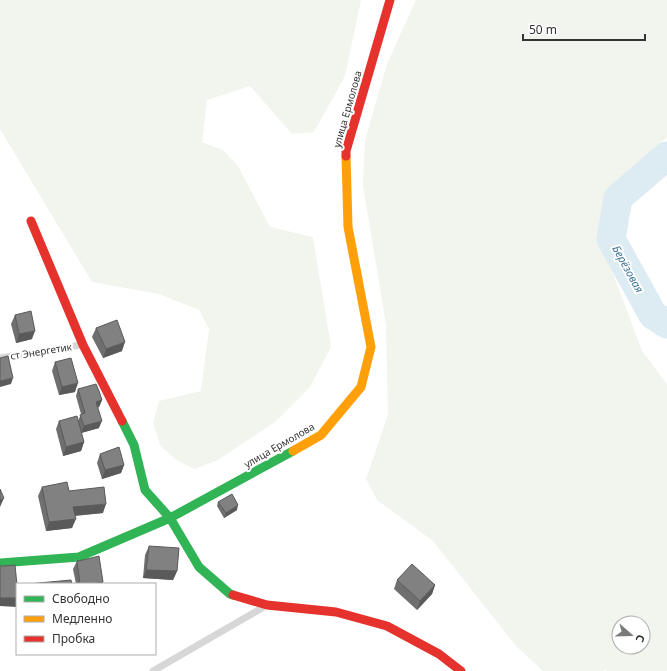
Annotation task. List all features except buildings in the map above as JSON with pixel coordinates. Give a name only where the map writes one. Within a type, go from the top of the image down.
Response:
[{"type":"street","name":"улица Ермолова","points":[[0,563],[79,557],[170,518],[321,436],[361,387],[371,347],[348,227],[346,151],[390,0]]},
{"type":"street","points":[[32,221],[83,345],[134,445],[144,490],[170,518],[199,567],[230,594],[267,605],[336,612],[387,626],[439,654],[461,671]]},
{"type":"lane","name":"ст Энергетик","points":[[0,358],[83,345]]},
{"type":"lane","points":[[153,671],[267,605]]},
{"type":"shaded area","points":[[0,0],[361,0],[345,76],[314,132],[292,134],[250,86],[207,100],[202,142],[223,150],[238,166],[270,227],[313,237],[331,347],[310,387],[274,423],[216,461],[194,469],[175,459],[160,445],[153,423],[159,401],[201,391],[209,329],[199,310],[159,294],[92,282],[0,129]]},
{"type":"shaded area","points":[[416,0],[667,0],[667,137],[615,185],[601,224],[603,246],[642,351],[667,384],[667,671],[543,671],[517,647],[433,541],[377,500],[366,479],[388,415],[386,325],[363,185],[365,140],[387,64]]},
{"type":"waterway","name":"Берёзовая","points":[[667,156],[618,198],[611,239],[653,315],[667,324]]},
{"type":"traffic: fast","points":[[122,421],[134,445],[145,490],[170,518],[199,567],[233,595]]},
{"type":"traffic: fast","points":[[0,563],[79,557],[170,518],[293,451]]},
{"type":"traffic: slow","points":[[293,451],[321,435],[361,387],[371,347],[348,227],[346,156]]},
{"type":"traffic: jam","points":[[346,156],[346,151],[390,0]]},
{"type":"traffic: jam","points":[[31,221],[83,345],[122,421]]},
{"type":"traffic: jam","points":[[233,595],[267,605],[336,612],[387,626],[439,654],[461,671]]}]
